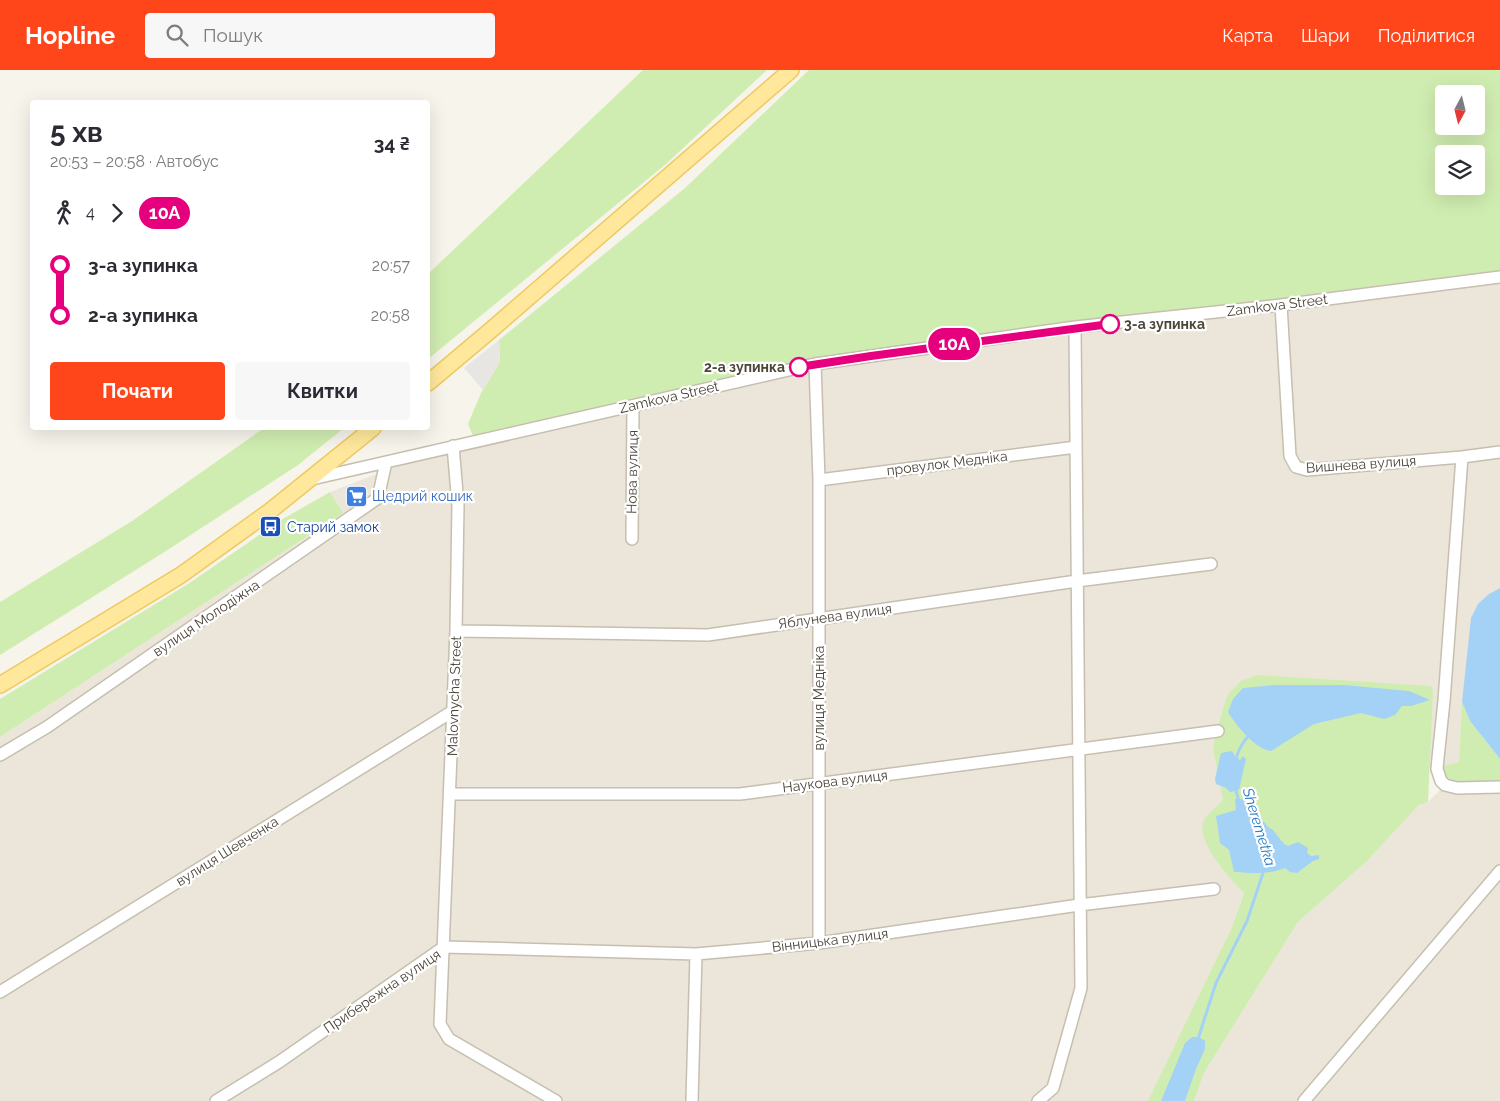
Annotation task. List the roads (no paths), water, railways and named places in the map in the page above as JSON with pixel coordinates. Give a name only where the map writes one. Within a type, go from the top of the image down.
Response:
[{"type":"main road","points":[[430,381],[492,330],[792,70]]},
{"type":"main road","points":[[0,686],[182,575],[270,511],[371,430]]},
{"type":"street","name":"Zamkova Street","points":[[310,479],[814,364],[1075,327],[1281,305],[1500,277]]},
{"type":"street","name":"Вишнева вулиця","points":[[1281,305],[1290,456],[1296,467],[1307,470],[1500,452]]},
{"type":"street","points":[[1038,1101],[1053,1088],[1081,988],[1075,327]]},
{"type":"street","name":"вулиця Медніка","points":[[814,364],[819,480],[819,943]]},
{"type":"street","name":"Нова вулиця","points":[[632,539],[633,406]]},
{"type":"street","name":"Malovnycha Street","points":[[444,947],[456,631],[458,505],[454,446]]},
{"type":"street","name":"провулок Медніка","points":[[819,480],[1076,447]]},
{"type":"street","points":[[1462,457],[1444,701],[1437,769],[1441,781],[1451,788],[1500,787]]},
{"type":"street","name":"вулиця Молодіжна","points":[[0,756],[55,722],[378,498],[381,463]]},
{"type":"street","name":"Яблунева вулиця","points":[[456,631],[708,635],[1077,581],[1211,564]]},
{"type":"street","name":"вулиця Шевченка","points":[[0,992],[453,711]]},
{"type":"street","name":"Наукова вулиця","points":[[450,794],[740,794],[819,782],[1218,731]]},
{"type":"street","points":[[1304,1101],[1500,871]]},
{"type":"street","name":"Вінницька вулиця","points":[[444,947],[696,954],[819,943],[1079,905],[1214,889]]},
{"type":"street","name":"Прибережна вулиця","points":[[216,1101],[279,1062],[444,947]]},
{"type":"street","name":"Прибережна вулиця","points":[[444,947],[440,1024],[449,1039],[556,1101]]},
{"type":"street","points":[[692,1101],[696,954]]},
{"type":"water","points":[[1500,588],[1500,759],[1470,721],[1462,702],[1471,618],[1478,604],[1489,594]]},
{"type":"water","points":[[1274,685],[1344,685],[1409,691],[1430,700],[1411,706],[1402,706],[1395,715],[1384,719],[1361,713],[1314,724],[1271,751],[1265,750],[1253,741],[1228,712],[1233,699],[1243,688]]},
{"type":"water","points":[[1232,751],[1236,758],[1240,760],[1243,756],[1246,759],[1239,790],[1230,792],[1216,784],[1215,779],[1221,753]]},
{"type":"water","points":[[1235,799],[1242,799],[1252,806],[1284,844],[1288,846],[1298,842],[1308,848],[1307,853],[1311,856],[1319,855],[1319,859],[1313,861],[1297,873],[1290,872],[1285,868],[1266,873],[1234,872],[1229,850],[1220,843],[1216,816],[1236,810]]},
{"type":"water","points":[[1192,1037],[1199,1037],[1205,1041],[1205,1049],[1185,1101],[1161,1101],[1185,1043]]},
{"type":"waterway","name":"Sheremetka","points":[[1236,762],[1241,746],[1252,733]]},
{"type":"waterway","name":"Sheremetka","points":[[1235,788],[1239,801]]},
{"type":"waterway","name":"Sheremetka","points":[[1198,1039],[1216,983],[1247,921],[1263,873],[1262,869]]},
{"type":"place","name":"3-а зупинка","points":[[1110,324]]},
{"type":"place","name":"2-а зупинка","points":[[799,367]]},
{"type":"place","name":"Щедрий кошик","points":[[356,496]]},
{"type":"place","name":"Старий замок","points":[[271,527]]}]
